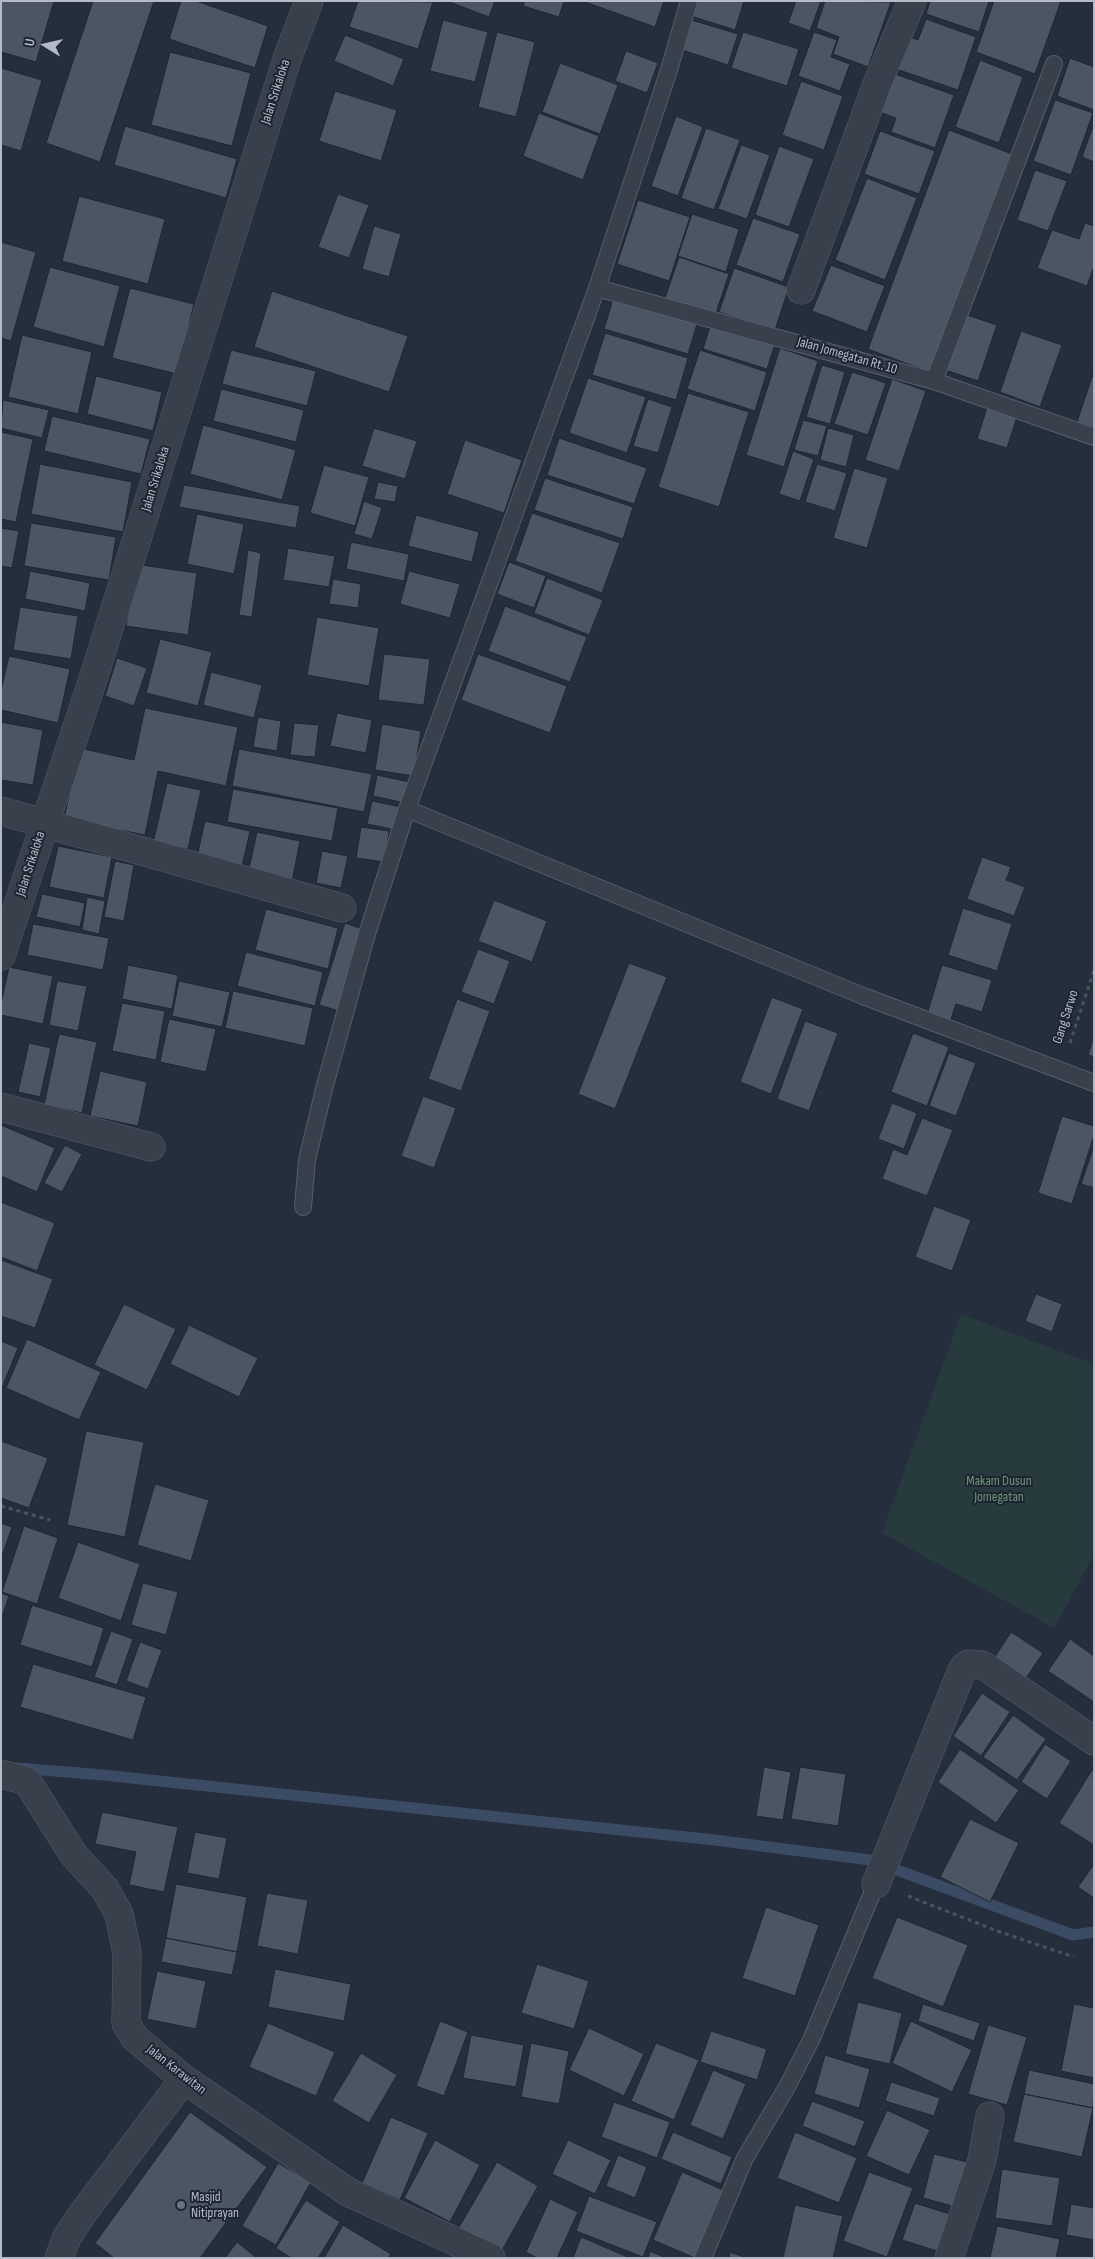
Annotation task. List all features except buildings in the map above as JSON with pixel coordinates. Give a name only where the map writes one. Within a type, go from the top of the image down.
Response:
[{"type":"street","name":"Jalan Srikaloka","points":[[1,956],[94,676],[286,59],[309,1]]},
{"type":"street","points":[[801,290],[879,79],[912,1]]},
{"type":"street","points":[[1,811],[342,908]]},
{"type":"street","points":[[1,1107],[150,1147]]},
{"type":"street","points":[[876,1884],[963,1668],[968,1664],[982,1665],[989,1669],[1094,1741]]},
{"type":"street","name":"Jalan Karawitan","points":[[7,1775],[27,1781],[73,1854],[104,1889],[118,1914],[128,1953],[126,2014],[129,2031],[135,2038],[184,2079],[348,2192],[490,2258]]},
{"type":"street","points":[[59,2258],[67,2237],[83,2213],[184,2079]]},
{"type":"street","points":[[949,2258],[982,2160],[990,2116]]},
{"type":"lane","points":[[303,1207],[307,1160],[324,1090],[366,937],[406,809],[597,288],[689,1]]},
{"type":"lane","points":[[934,381],[1054,64]]},
{"type":"lane","name":"Jalan Jomegatan Rt. 10","points":[[597,288],[934,381],[1094,437]]},
{"type":"lane","points":[[406,809],[863,996],[1094,1083]]},
{"type":"lane","points":[[703,2258],[745,2158],[787,2087],[811,2040],[876,1884]]},
{"type":"path","name":"Gang Sarwo","points":[[1060,1071],[1094,970]]},
{"type":"path","points":[[1,1506],[50,1520]]},
{"type":"path","points":[[876,1884],[1000,1932],[1074,1956]]},
{"type":"green space","name":"Makam Dusun Jomegatan","points":[[961,1314],[1094,1364],[1094,1555],[1054,1628],[882,1533]]},
{"type":"waterway","points":[[18,1768],[103,1775],[715,1840],[870,1860],[1073,1935],[1094,1932]]},
{"type":"place","name":"Masjid Nitiprayan","points":[[181,2205]]}]
